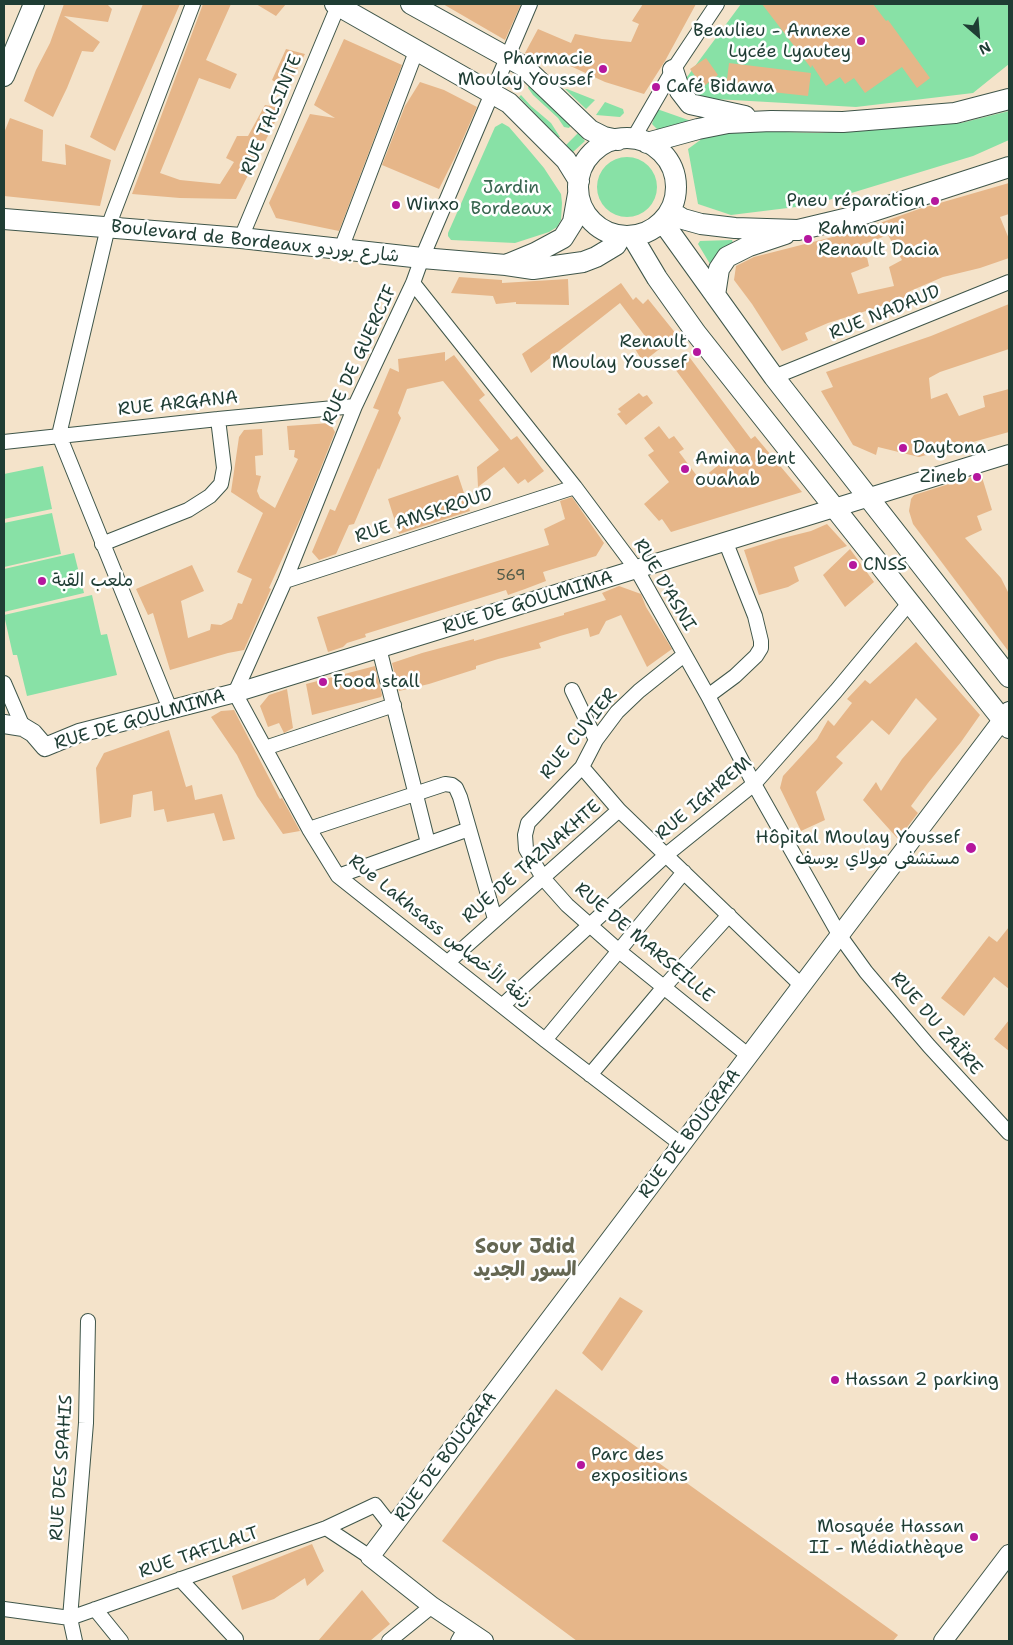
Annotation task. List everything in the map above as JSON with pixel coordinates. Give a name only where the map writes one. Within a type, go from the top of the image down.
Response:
[{"type":"main road","points":[[4,76],[34,4]]},
{"type":"main road","points":[[337,5],[417,49],[508,103],[566,160],[578,185],[580,200],[585,212],[595,224],[610,233],[627,236],[649,231],[666,216],[675,195],[675,177],[669,162],[659,151],[632,140],[604,137],[590,130],[533,74],[507,56],[411,4]]},
{"type":"main road","points":[[673,70],[680,91],[690,104],[771,121]]},
{"type":"main road","points":[[578,185],[583,166],[594,151],[605,144],[728,123],[771,121],[843,122],[955,113],[1009,99]]},
{"type":"main road","points":[[716,295],[719,269],[727,257],[749,246],[798,230],[861,215],[1009,167]]},
{"type":"main road","name":"Boulevard de Bordeaux شارع بوردو","points":[[506,265],[540,251],[563,238],[573,222],[578,185]]},
{"type":"main road","points":[[666,216],[701,224],[735,228],[798,230]]},
{"type":"main road","points":[[666,216],[716,295],[774,377],[1009,678]]},
{"type":"main road","name":"Boulevard de Bordeaux شارع بوردو","points":[[4,219],[241,238],[533,269],[583,262],[596,257],[627,236]]},
{"type":"main road","points":[[627,236],[691,325],[834,507],[1007,720]]},
{"type":"street","points":[[170,709],[59,435],[108,227],[192,4]]},
{"type":"street","name":"RUE DE GUERCIF","points":[[235,693],[285,581],[355,406],[413,283],[530,4]]},
{"type":"street","points":[[632,140],[673,70],[717,4]]},
{"type":"street","name":"RUE TALSINTE","points":[[241,238],[337,5]]},
{"type":"street","points":[[341,249],[417,49]]},
{"type":"street","name":"RUE NADAUD","points":[[774,377],[1009,282]]},
{"type":"street","name":"RUE D'ASNI","points":[[413,283],[575,487],[637,570],[840,936]]},
{"type":"street","name":"RUE ARGANA","points":[[4,442],[355,406]]},
{"type":"street","points":[[102,544],[188,510],[216,490],[221,484],[224,468],[218,419]]},
{"type":"street","name":"RUE DE GOULMIMA","points":[[23,727],[32,733],[45,747],[79,733],[235,693],[726,543],[834,507],[1009,454]]},
{"type":"street","name":"RUE AMSKROUD","points":[[285,581],[575,487]]},
{"type":"street","points":[[708,696],[735,676],[756,656],[762,640],[755,616],[726,543]]},
{"type":"street","name":"RUE IGHREM","points":[[502,1006],[666,855],[754,784],[836,691],[910,602]]},
{"type":"street","points":[[379,648],[428,843]]},
{"type":"street","name":"RUE CUVIER","points":[[526,850],[525,834],[528,823],[582,767],[596,740],[617,712],[639,691],[684,655]]},
{"type":"street","points":[[4,683],[23,727]]},
{"type":"street","points":[[572,690],[596,740]]},
{"type":"street","name":"Rue Lakhsass زنقة الأخصاص","points":[[235,693],[309,829],[338,876],[545,1040],[682,1145]]},
{"type":"street","points":[[265,748],[394,705]]},
{"type":"street","name":"RUE DE BOUCRAA","points":[[370,1557],[840,936],[1007,720]]},
{"type":"street","points":[[4,724],[23,727]]},
{"type":"street","points":[[582,767],[619,810],[802,986]]},
{"type":"street","points":[[309,829],[445,784],[456,788],[495,919]]},
{"type":"street","name":"RUE DE TAZNAKHTE","points":[[448,962],[619,810]]},
{"type":"street","points":[[338,876],[469,829]]},
{"type":"street","name":"RUE DE MARSEILLE","points":[[526,850],[542,878],[567,905],[619,951],[749,1056]]},
{"type":"street","points":[[545,1040],[684,872]]},
{"type":"street","points":[[590,1075],[664,987],[729,915]]},
{"type":"street","name":"RUE DU ZAÏRE","points":[[840,936],[866,972],[910,1024],[1009,1133]]},
{"type":"street","name":"RUE DES SPAHIS","points":[[75,1641],[70,1618],[86,1423],[88,1321]]},
{"type":"street","name":"RUE TAFILALT","points":[[4,1609],[70,1618],[326,1528],[375,1505],[393,1528]]},
{"type":"street","points":[[326,1528],[370,1557],[432,1606],[462,1635],[484,1641]]},
{"type":"street","points":[[943,1641],[1009,1554]]},
{"type":"street","points":[[180,1579],[236,1640]]},
{"type":"street","points":[[389,1641],[432,1606]]},
{"type":"street","points":[[95,1610],[122,1641]]},
{"type":"green space","name":"Beaulieu - Annexe Lycée Lyautey","points":[[741,4],[1009,4],[1009,64],[973,93],[856,107],[697,98],[684,81]]},
{"type":"green space","points":[[529,85],[571,125],[569,128],[564,127],[558,118],[533,95],[528,88]]},
{"type":"green space","points":[[565,89],[567,89],[595,100],[586,109]]},
{"type":"green space","points":[[521,95],[551,123],[560,137],[519,97]]},
{"type":"green space","points":[[605,102],[623,109],[624,113],[620,117],[596,115]]},
{"type":"green space","points":[[657,109],[694,122],[659,131],[652,124]]},
{"type":"green space","points":[[1009,111],[1009,140],[973,156],[812,205],[731,215],[698,204],[688,149],[714,130],[820,133],[961,123]]},
{"type":"green space","name":"Jardin Bordeaux","points":[[502,123],[509,127],[544,168],[561,194],[561,220],[557,227],[549,232],[515,243],[451,240],[448,233],[495,127]]},
{"type":"green space","points":[[578,133],[585,141],[573,152],[566,145]]},
{"type":"green space","points":[[621,157],[633,157],[649,165],[655,175],[657,187],[655,199],[649,209],[633,217],[621,217],[605,209],[597,193],[597,181],[605,165]]},
{"type":"green space","points":[[732,240],[733,243],[718,252],[710,264],[698,244],[700,241]]},
{"type":"green space","points":[[43,466],[52,509],[4,519],[4,474]]},
{"type":"green space","points":[[52,513],[61,554],[4,567],[4,523]]},
{"type":"green space","name":"ملعب القبة","points":[[74,553],[84,593],[4,612],[4,569]]},
{"type":"green space","points":[[92,595],[101,635],[107,634],[117,675],[27,696],[17,655],[13,655],[4,615]]},
{"type":"building","points":[[64,4],[107,4],[112,9],[108,22],[64,16],[100,42],[93,52],[82,51],[53,117],[24,101],[36,70],[50,43]]},
{"type":"building","points":[[143,4],[180,4],[115,151],[90,137]]},
{"type":"building","points":[[203,4],[231,4],[206,60],[237,74],[230,89],[199,78],[160,173],[180,180],[220,184],[234,162],[226,158],[237,136],[248,136],[265,105],[282,108],[236,199],[180,198],[132,194]]},
{"type":"building","points":[[256,4],[286,4],[276,16]]},
{"type":"building","points":[[443,4],[521,4],[505,40]]},
{"type":"building","points":[[643,4],[696,4],[665,61],[644,94],[605,82],[564,63],[525,53],[538,29],[571,43],[575,34],[631,42],[639,24],[632,21]]},
{"type":"building","points":[[762,4],[873,4],[886,21],[888,20],[930,78],[917,88],[902,67],[865,93],[854,78],[845,84],[840,77],[826,86],[812,65],[811,68]]},
{"type":"building","points":[[344,39],[402,65],[339,231],[276,218],[269,203],[310,114],[335,118],[314,105]]},
{"type":"building","points":[[286,49],[305,54],[287,89],[272,80]]},
{"type":"building","points":[[706,58],[718,75],[703,87],[690,69]]},
{"type":"building","points":[[729,63],[811,73],[808,96],[726,87]]},
{"type":"building","points":[[420,82],[444,90],[477,107],[439,189],[382,165],[405,106]]},
{"type":"building","points":[[10,118],[43,130],[42,161],[66,165],[65,144],[111,160],[100,206],[4,196],[4,133]]},
{"type":"building","points":[[1009,183],[1009,214],[1000,217],[1009,239],[1009,258],[980,268],[943,277],[908,292],[910,301],[888,304],[828,323],[805,333],[808,340],[782,351],[734,280],[736,266],[754,257],[860,230],[919,209]],"holes":[[[888,235],[902,260],[889,267],[894,286],[858,294],[851,273],[869,266],[864,244]]]},
{"type":"building","points":[[459,277],[502,280],[502,283],[568,279],[569,305],[516,304],[516,302],[496,304],[493,296],[451,293]]},
{"type":"building","points":[[621,283],[633,300],[636,297],[643,304],[648,299],[677,335],[643,362],[632,344],[645,336],[620,303],[531,373],[522,354]]},
{"type":"building","points":[[1009,304],[1009,349],[940,372],[929,378],[931,399],[947,393],[959,416],[985,407],[983,396],[1009,389],[1009,432],[919,457],[878,447],[876,455],[853,445],[821,391],[833,387],[826,372],[931,336]]},
{"type":"building","points":[[445,352],[445,361],[454,355],[485,395],[479,400],[511,440],[517,436],[544,471],[528,483],[525,479],[518,484],[504,467],[478,487],[477,467],[499,450],[443,381],[407,389],[398,413],[401,418],[354,524],[349,525],[336,554],[319,560],[312,552],[330,509],[335,511],[379,410],[373,408],[390,368],[399,372],[398,359]]},
{"type":"building","points":[[690,358],[751,439],[755,436],[802,492],[671,532],[662,519],[659,521],[644,504],[669,482],[648,455],[654,451],[644,438],[659,426],[669,439],[674,436],[684,449],[679,452],[700,480],[736,451],[675,369]]},
{"type":"building","points":[[639,393],[643,397],[647,395],[653,403],[626,425],[617,414],[621,412],[618,409]]},
{"type":"building","points":[[330,423],[335,432],[303,513],[269,588],[271,589],[244,650],[170,670],[153,613],[148,615],[136,589],[192,565],[204,591],[181,601],[188,638],[210,630],[211,624],[221,625],[232,619],[238,603],[242,604],[252,579],[237,572],[263,513],[231,492],[239,437],[244,430],[262,429],[263,455],[255,456],[256,475],[261,476],[257,491],[260,498],[275,508],[298,459],[294,457],[295,450],[289,450],[287,426]]},
{"type":"building","points":[[981,474],[992,510],[977,516],[982,530],[965,538],[1001,578],[1009,594],[1009,652],[913,524],[909,511],[911,499],[914,495]]},
{"type":"building","points":[[458,475],[470,511],[399,534],[388,499]]},
{"type":"building","points":[[572,497],[604,543],[596,556],[543,572],[546,581],[525,589],[508,595],[506,590],[365,634],[366,637],[328,652],[317,617],[549,545],[544,529],[565,519],[560,501]]},
{"type":"building","points":[[827,524],[847,546],[794,567],[799,581],[788,587],[759,595],[744,550],[811,531]]},
{"type":"building","points":[[850,549],[874,582],[845,607],[823,575]]},
{"type":"building","points":[[619,586],[641,594],[646,607],[672,649],[647,667],[621,615],[606,621],[599,634],[590,637],[588,628],[539,643],[541,648],[476,666],[476,669],[429,684],[399,691],[392,663],[422,653],[474,639],[474,641],[564,615],[564,613],[606,600],[602,593]]},
{"type":"building","points":[[916,642],[980,715],[911,806],[918,813],[898,839],[863,800],[876,782],[881,791],[902,759],[937,719],[916,698],[889,735],[872,720],[836,757],[843,763],[816,792],[825,820],[801,831],[780,788],[783,776],[817,739],[828,720],[834,726],[852,703],[847,699],[865,680],[870,684]]},
{"type":"building","points":[[375,666],[381,697],[312,715],[306,684]]},
{"type":"building","points":[[287,689],[293,728],[284,733],[279,723],[268,727],[260,706],[269,695]]},
{"type":"building","points":[[234,710],[280,799],[282,798],[300,831],[283,834],[257,796],[237,755],[211,717],[221,711]]},
{"type":"building","points":[[169,730],[186,787],[192,785],[195,800],[222,794],[235,839],[223,841],[214,813],[167,822],[164,809],[154,811],[152,791],[133,795],[131,817],[100,824],[96,768],[104,753]]},
{"type":"building","points":[[1009,927],[1009,989],[994,977],[964,1016],[941,998],[989,936],[997,942]]},
{"type":"building","points":[[1009,1020],[1009,1051],[994,1039]]},
{"type":"building","points":[[620,1297],[643,1311],[602,1371],[582,1353]]},
{"type":"building","name":"Parc des expositions","points":[[556,1389],[898,1635],[893,1641],[577,1641],[442,1541]]},
{"type":"building","points":[[312,1544],[324,1571],[307,1586],[305,1578],[274,1599],[242,1610],[232,1576]]},
{"type":"building","points":[[362,1590],[390,1624],[370,1641],[318,1641]]},
{"type":"place","name":"Beaulieu - Annexe Lycée Lyautey","points":[[861,41]]},
{"type":"place","name":"Pharmacie Moulay Youssef","points":[[603,69]]},
{"type":"place","name":"Café Bidawa","points":[[656,87]]},
{"type":"place","name":"Pneu réparation","points":[[935,201]]},
{"type":"place","name":"Winxo","points":[[396,205]]},
{"type":"place","name":"Rahmouni Renault Dacia","points":[[808,239]]},
{"type":"place","name":"Renault Moulay Youssef","points":[[697,352]]},
{"type":"place","name":"Daytona","points":[[903,448]]},
{"type":"place","name":"Amina bent ouahab","points":[[685,469]]},
{"type":"place","name":"Zineb","points":[[977,477]]},
{"type":"place","name":"CNSS","points":[[853,565]]},
{"type":"place","name":"ملعب القبة","points":[[42,581]]},
{"type":"place","name":"Food stall","points":[[323,682]]},
{"type":"place","name":"Hôpital Moulay Youssef مستشفى مولاي يوسف","points":[[971,848]]},
{"type":"place","name":"Hassan 2 parking","points":[[835,1380]]},
{"type":"place","name":"Parc des expositions","points":[[581,1465]]},
{"type":"place","name":"Mosquée Hassan II - Médiathèque","points":[[974,1537]]},
{"type":"district","name":"Sour Jdid السور الجديد","points":[[525,1260]]}]
